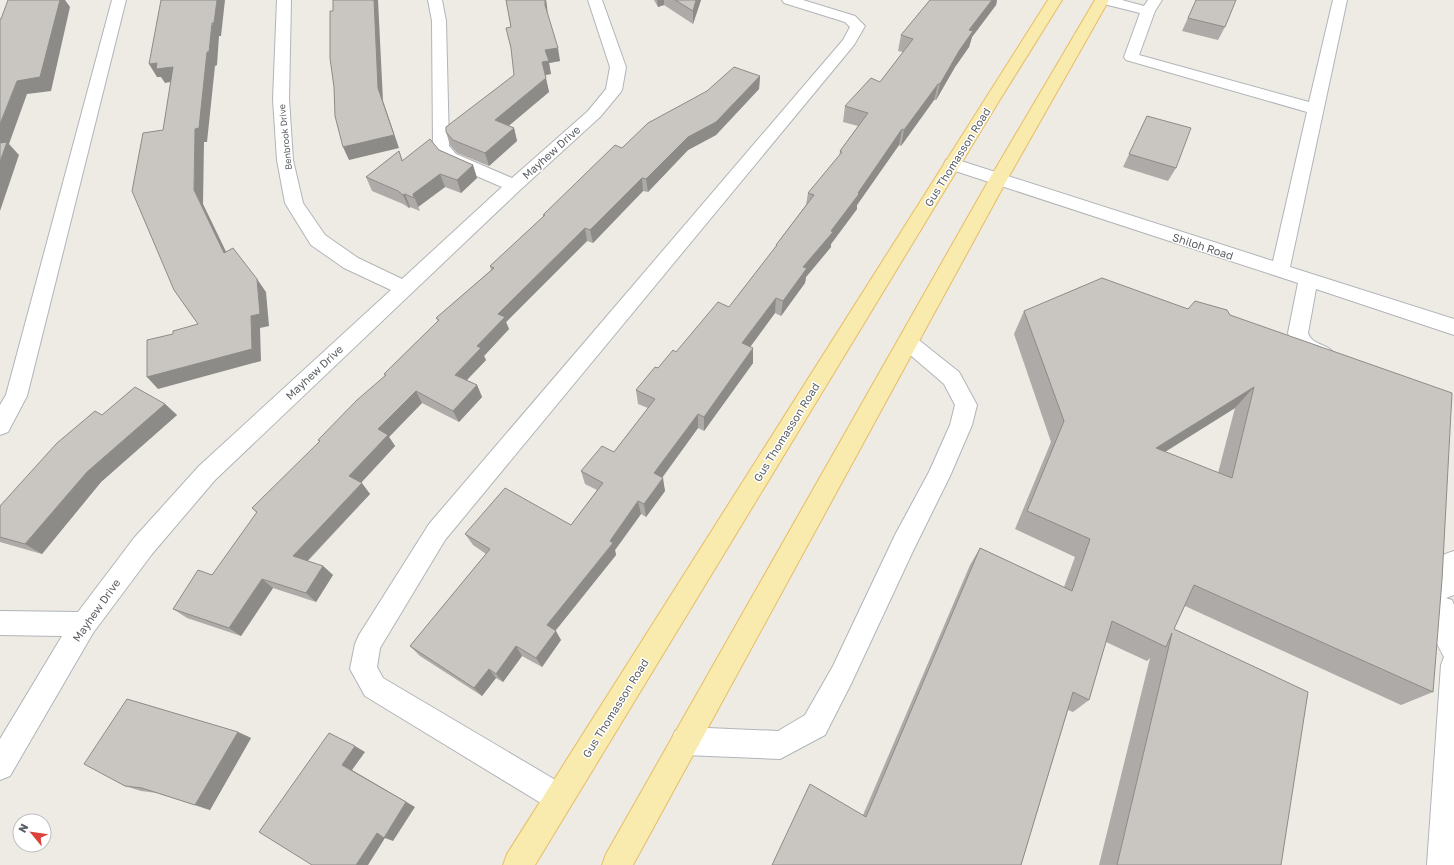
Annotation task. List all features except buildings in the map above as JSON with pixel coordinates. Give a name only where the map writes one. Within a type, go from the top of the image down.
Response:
[{"type":"main road","name":"Gus Thomasson Road","points":[[518,865],[1055,0]]},
{"type":"main road","points":[[617,865],[999,178],[1104,0]]},
{"type":"street","points":[[0,426],[16,396],[119,0]]},
{"type":"street","name":"Benbrook Drive","points":[[284,0],[281,99],[285,160],[294,203],[318,240],[351,263],[404,288]]},
{"type":"street","points":[[435,0],[439,22],[441,146],[450,158],[514,186]]},
{"type":"street","name":"Mayhew Drive","points":[[0,766],[84,624],[143,546],[207,473],[404,288],[594,114],[614,90],[618,67],[595,0]]},
{"type":"street","points":[[560,798],[374,687],[362,669],[368,644],[437,532],[849,42],[858,26],[850,19],[789,0]]},
{"type":"street","points":[[1104,0],[1152,6],[1131,57],[1316,109]]},
{"type":"street","points":[[1280,271],[1340,0]]},
{"type":"street","name":"Shiloh Road","points":[[952,164],[1454,327]]},
{"type":"street","points":[[1308,280],[1298,333],[1299,340],[1312,350],[1342,361]]},
{"type":"street","points":[[685,742],[780,745],[815,725],[842,675],[904,543],[939,476],[961,425],[966,405],[952,378],[908,342]]},
{"type":"street","points":[[1454,562],[1446,567],[1444,598],[1444,631],[1454,649]]},
{"type":"street","points":[[0,623],[84,624]]},
{"type":"street","points":[[1442,865],[1454,665]]}]
